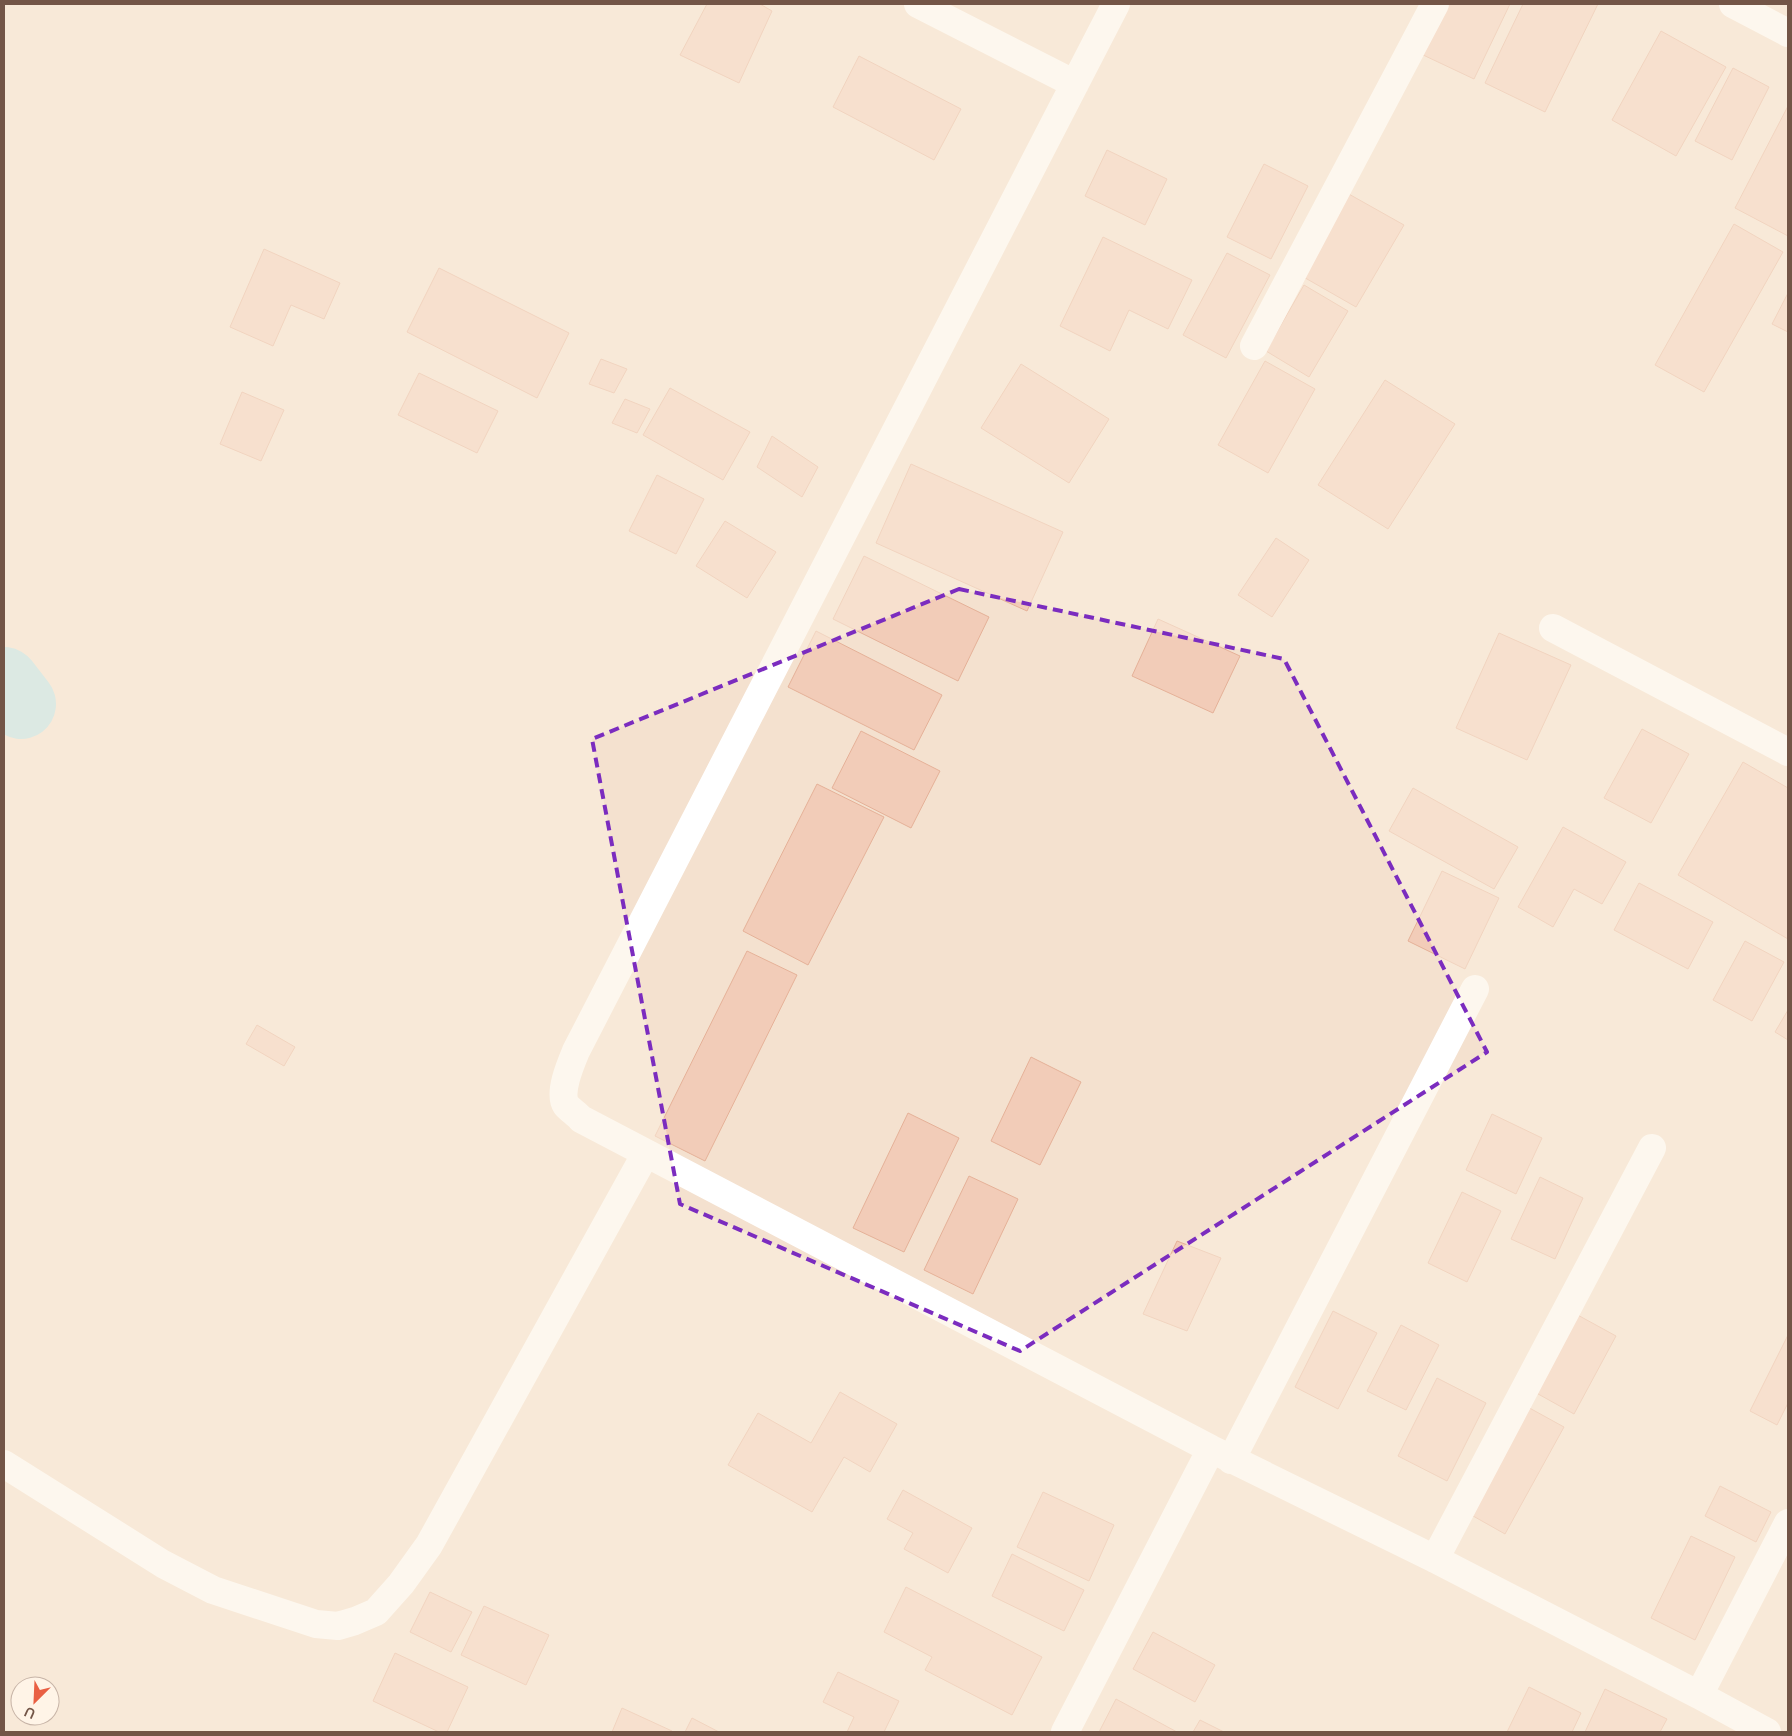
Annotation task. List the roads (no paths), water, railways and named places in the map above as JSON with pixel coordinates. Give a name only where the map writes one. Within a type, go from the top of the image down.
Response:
[{"type":"street","points":[[918,4],[1075,84]]},
{"type":"street","points":[[1116,4],[576,1051],[564,1088],[565,1104],[581,1118],[646,1153],[1221,1454],[1435,1559],[1767,1732]]},
{"type":"street","points":[[1254,346],[1435,4]]},
{"type":"street","points":[[1733,4],[1788,33]]},
{"type":"street","points":[[1553,628],[1788,752]]},
{"type":"street","points":[[1065,1732],[1221,1454],[1475,989]]},
{"type":"street","points":[[1435,1559],[1652,1148]]},
{"type":"street","points":[[4,1464],[163,1564],[213,1590],[316,1624],[338,1626],[376,1612],[401,1584],[429,1545],[646,1153]]},
{"type":"street","points":[[1699,1695],[1788,1523]]},
{"type":"waterway","points":[[4,682],[21,704]]}]
